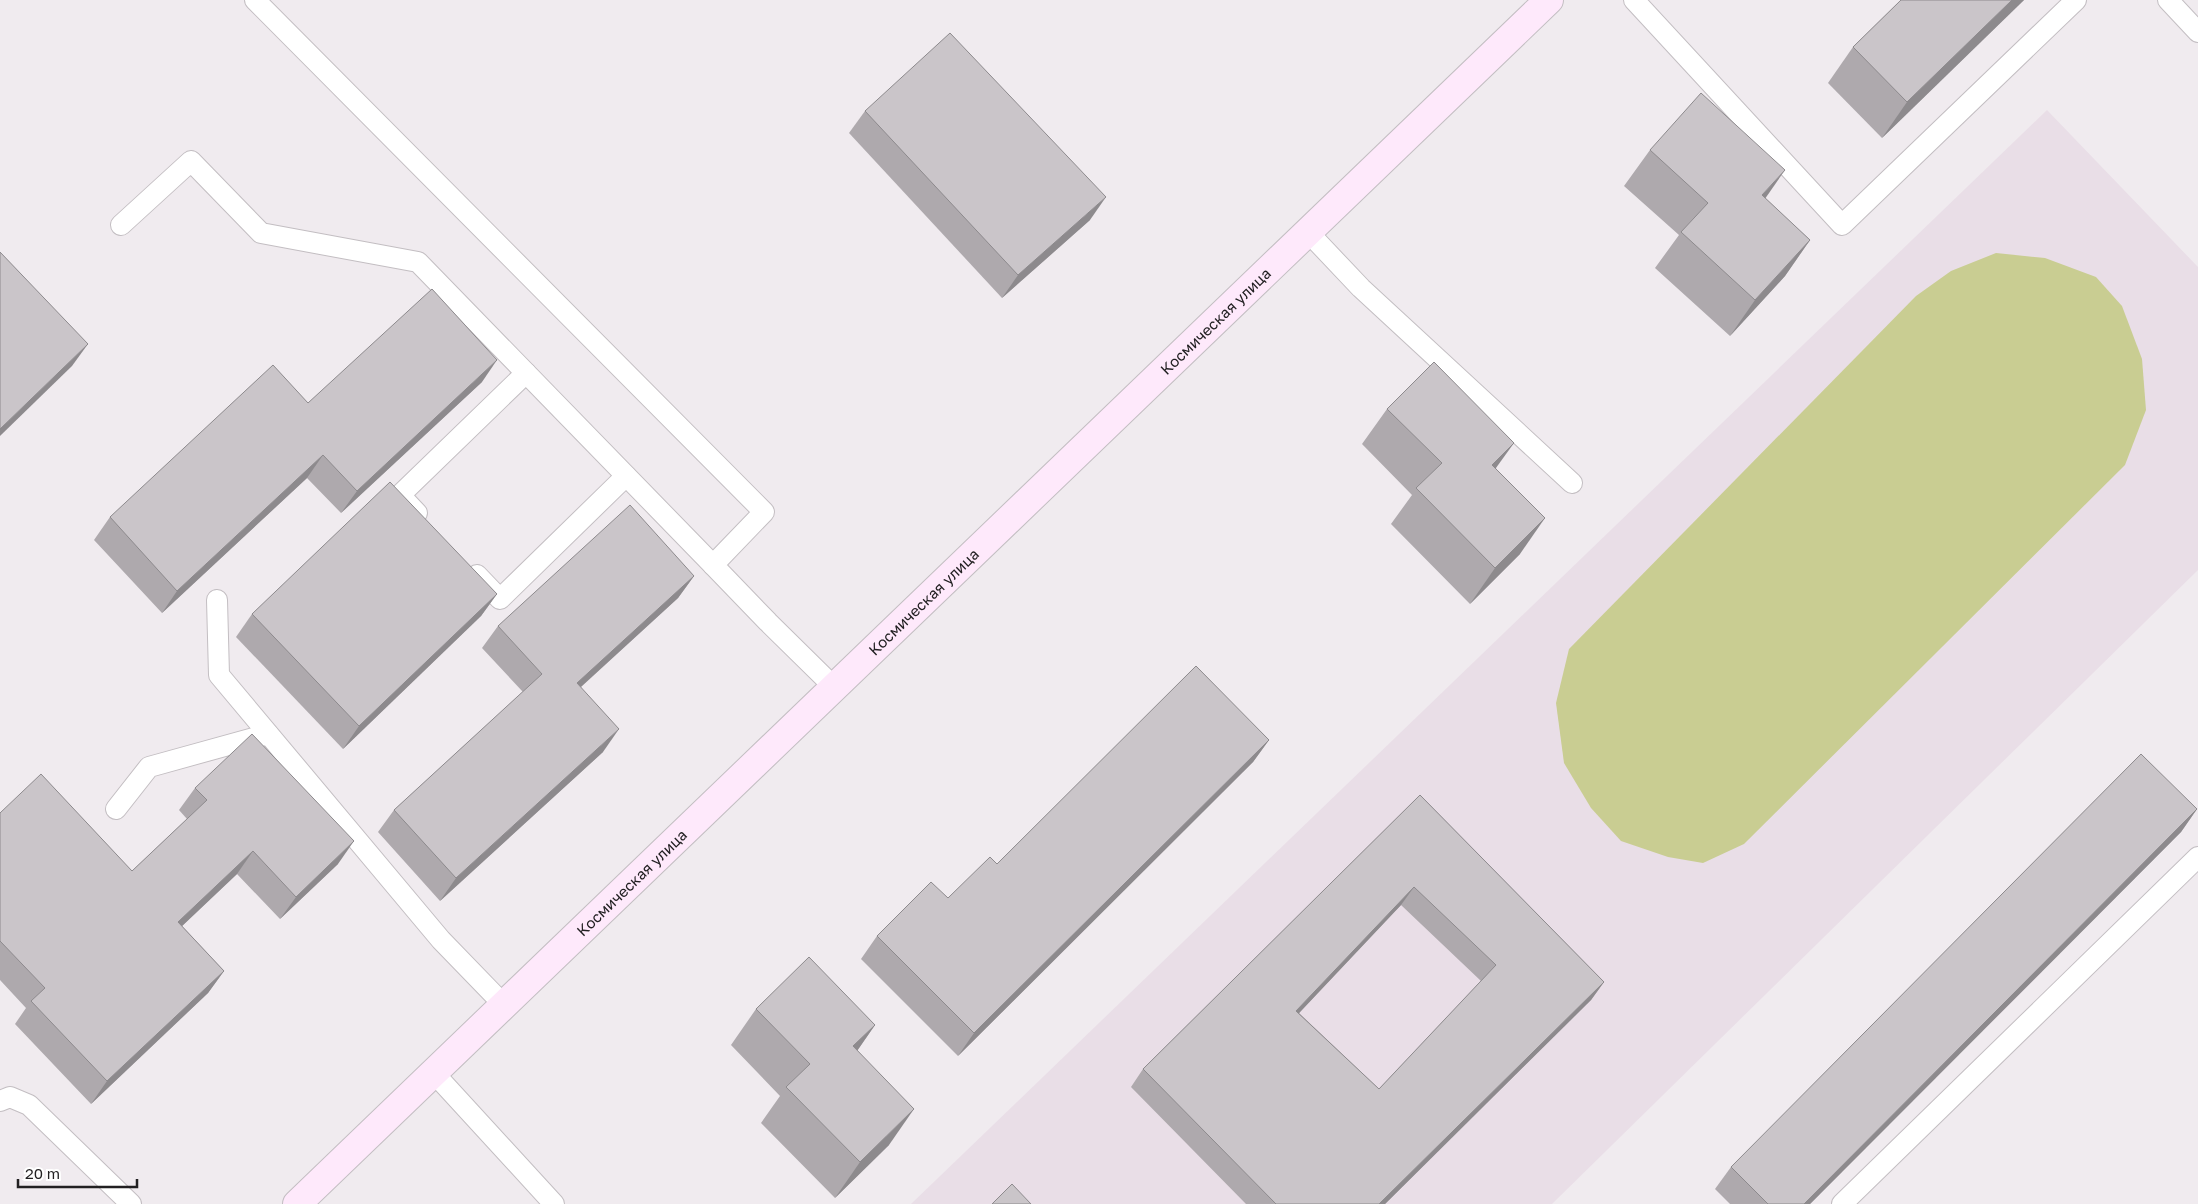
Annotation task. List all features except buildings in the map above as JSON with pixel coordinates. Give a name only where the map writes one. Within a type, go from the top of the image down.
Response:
[{"type":"main road","name":"Космическая улица","points":[[297,1204],[1549,0]]},
{"type":"lane","points":[[255,0],[764,512],[713,565]]},
{"type":"lane","points":[[1634,0],[1842,225],[2076,0]]},
{"type":"lane","points":[[2168,0],[2198,32]]},
{"type":"lane","points":[[120,225],[190,161],[261,234],[418,262],[768,622],[834,687]]},
{"type":"lane","points":[[1307,231],[1361,288],[1572,482]]},
{"type":"lane","points":[[433,530],[400,495],[526,373]]},
{"type":"lane","points":[[466,564],[500,598],[626,476]]},
{"type":"lane","points":[[217,600],[219,675],[441,940],[504,1005]]},
{"type":"lane","points":[[116,809],[149,767],[268,734]]},
{"type":"lane","points":[[1842,1204],[2198,857]]},
{"type":"lane","points":[[433,1072],[554,1204]]},
{"type":"lane","points":[[0,1101],[10,1097],[28,1104],[131,1204]]},
{"type":"shaded area","points":[[2047,110],[2198,267],[2198,570],[1552,1204],[911,1204]]},
{"type":"green space","points":[[1996,253],[2045,258],[2096,277],[2122,306],[2142,359],[2146,410],[2125,465],[1744,844],[1703,863],[1668,857],[1621,841],[1591,808],[1564,763],[1556,703],[1569,649],[1916,296],[1951,271]]}]
